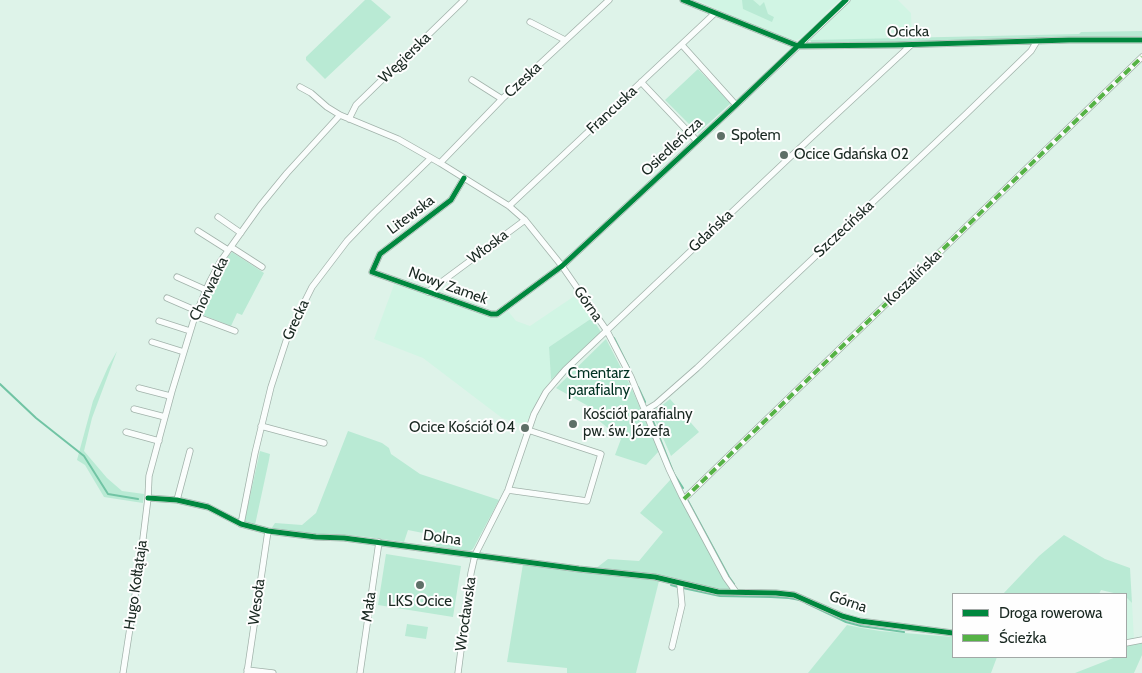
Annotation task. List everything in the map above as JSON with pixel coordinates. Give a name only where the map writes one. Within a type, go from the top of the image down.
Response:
[{"type":"street","name":"Węgierska","points":[[349,119],[356,105],[464,0]]},
{"type":"street","name":"Czeska","points":[[440,163],[502,100],[609,0]]},
{"type":"street","name":"Ocicka","points":[[683,0],[798,46],[1142,40]]},
{"type":"street","name":"Osiedleńcza","points":[[562,266],[847,0]]},
{"type":"street","name":"Francuska","points":[[509,206],[715,13]]},
{"type":"street","points":[[530,22],[565,40]]},
{"type":"street","name":"Szczecińska","points":[[646,410],[656,404],[697,368],[924,154],[1031,51],[1037,41]]},
{"type":"street","points":[[682,44],[736,105]]},
{"type":"street","name":"Gdańska","points":[[475,555],[508,490],[534,414],[546,392],[565,370],[911,45]]},
{"type":"street","name":"Koszalińska","points":[[684,499],[1142,57]]},
{"type":"street","points":[[472,80],[502,100]]},
{"type":"street","points":[[641,82],[697,141]]},
{"type":"street","name":"Górna","points":[[300,87],[340,115],[398,139],[440,163],[509,206],[525,220],[562,266],[607,331],[646,410],[669,469],[726,578],[736,592],[794,595],[842,616],[860,621],[952,633]]},
{"type":"street","name":"Chorwacka","points":[[148,498],[150,476],[170,396],[196,313],[220,262],[286,173],[340,115]]},
{"type":"street","name":"Grecka","points":[[240,524],[271,387],[288,335],[312,287],[347,241],[431,158]]},
{"type":"street","name":"Litewska","points":[[372,272],[380,254],[452,200],[464,178]]},
{"type":"street","points":[[218,217],[241,233]]},
{"type":"street","name":"Włoska","points":[[428,292],[525,220]]},
{"type":"street","points":[[198,231],[262,267]]},
{"type":"street","name":"Nowy Zamek","points":[[372,272],[491,314],[497,314],[562,266]]},
{"type":"street","points":[[177,277],[206,290]]},
{"type":"street","points":[[167,298],[235,331]]},
{"type":"street","points":[[159,321],[190,331]]},
{"type":"street","points":[[152,342],[184,352]]},
{"type":"street","points":[[139,388],[170,396]]},
{"type":"street","points":[[134,409],[165,417]]},
{"type":"street","points":[[261,426],[324,443]]},
{"type":"street","points":[[508,490],[587,501],[601,454],[528,430]]},
{"type":"street","points":[[126,432],[159,441]]},
{"type":"street","points":[[177,500],[190,451]]},
{"type":"street","name":"Dolna","points":[[148,498],[177,500],[208,507],[240,524],[268,531],[379,542],[579,569],[655,577],[681,587],[718,592],[736,592]]},
{"type":"street","name":"Hugo Kołłątaja","points":[[122,673],[140,563],[148,498]]},
{"type":"street","name":"Wesoła","points":[[247,671],[268,531]]},
{"type":"street","name":"Mała","points":[[360,673],[379,542]]},
{"type":"street","name":"Wrocławska","points":[[458,673],[475,555]]},
{"type":"street","points":[[672,647],[682,605],[681,587]]},
{"type":"street","points":[[1127,643],[1142,640]]},
{"type":"street","points":[[247,671],[273,673]]},
{"type":"shaded area","points":[[696,0],[840,0],[825,13],[827,15],[795,41]]},
{"type":"shaded area","points":[[851,0],[898,0],[911,13],[912,38],[811,40],[812,36]]},
{"type":"shaded area","points":[[395,282],[496,318],[508,311],[516,321],[530,326],[576,295],[592,318],[549,347],[551,380],[536,403],[526,425],[502,418],[423,358],[374,339]]},
{"type":"shaded area","points":[[1127,598],[1132,603],[1134,640],[1127,641]]},
{"type":"green space","points":[[365,0],[371,0],[391,17],[325,79],[306,60],[306,57]]},
{"type":"green space","points":[[742,0],[753,0],[760,6],[764,2],[768,14],[774,17],[772,22],[743,9]]},
{"type":"green space","points":[[1142,31],[1142,36],[983,41],[812,44],[810,40],[1079,34],[1081,32]]},
{"type":"green space","points":[[698,69],[731,103],[698,133],[665,100]]},
{"type":"green space","points":[[232,252],[264,273],[242,315],[237,313],[231,326],[200,314],[225,260]]},
{"type":"green space","points":[[592,318],[601,332],[551,380],[549,347]]},
{"type":"green space","name":"Cmentarz parafialny","points":[[606,339],[631,387],[659,451],[646,465],[615,455],[621,439],[591,414],[590,407],[556,388]]},
{"type":"green space","points":[[117,351],[92,418],[84,451],[107,478],[122,491],[144,494],[143,503],[104,497],[85,465],[77,460],[93,401]]},
{"type":"green space","points":[[670,399],[699,432],[671,456],[651,411]]},
{"type":"green space","points":[[348,431],[382,443],[389,448],[391,454],[420,474],[499,500],[473,549],[468,552],[436,546],[438,536],[408,530],[404,542],[271,529],[275,523],[302,525],[316,513]]},
{"type":"green space","points":[[260,451],[270,454],[255,525],[244,523]]},
{"type":"green space","points":[[671,479],[718,568],[734,591],[718,590],[595,569],[608,559],[639,561],[663,532],[640,513]]},
{"type":"green space","points":[[1064,535],[1105,559],[1130,568],[1132,603],[1127,598],[1127,593],[1114,593],[1101,590],[1100,593],[1004,593],[1039,556]]},
{"type":"green space","name":"LKS Ocice","points":[[386,554],[461,566],[453,617],[378,605]]},
{"type":"green space","points":[[523,564],[659,581],[636,673],[567,673],[567,668],[507,662]]},
{"type":"green space","points":[[407,624],[428,627],[426,639],[405,636]]},
{"type":"green space","points":[[847,625],[880,631],[952,637],[952,658],[997,658],[991,673],[808,673]]},
{"type":"green space","points":[[1142,643],[1142,655],[1134,673],[1075,673],[1113,658],[1127,658],[1127,644]]},
{"type":"waterway","points":[[614,338],[631,372]]},
{"type":"waterway","points":[[0,384],[36,418],[84,456],[108,494],[138,499]]},
{"type":"waterway","points":[[638,387],[645,402]]},
{"type":"waterway","points":[[651,416],[674,474],[683,488]]},
{"type":"waterway","points":[[688,501],[734,584]]},
{"type":"waterway","points":[[671,585],[678,587]]},
{"type":"waterway","points":[[683,588],[720,596],[771,597],[800,600]]},
{"type":"waterway","points":[[806,603],[846,622],[904,632]]},
{"type":"marked path","points":[[684,499],[1142,57]]},
{"type":"cycle path","points":[[683,0],[798,46],[1142,40]]},
{"type":"cycle path","points":[[464,178],[451,200],[380,254],[372,272],[491,314],[497,314],[562,266],[846,0]]},
{"type":"cycle path","points":[[148,498],[177,500],[208,507],[241,524],[268,531],[316,537],[344,538],[579,569],[655,577],[718,592],[794,595],[842,616],[860,621],[952,633]]},
{"type":"place","name":"Społem","points":[[721,136]]},
{"type":"place","name":"Ocice Gdańska 02","points":[[784,155]]},
{"type":"place","name":"Kościół parafialny pw. św. Józefa","points":[[573,424]]},
{"type":"place","name":"Ocice Kościół 04","points":[[525,428]]},
{"type":"place","name":"LKS Ocice","points":[[420,585]]}]
